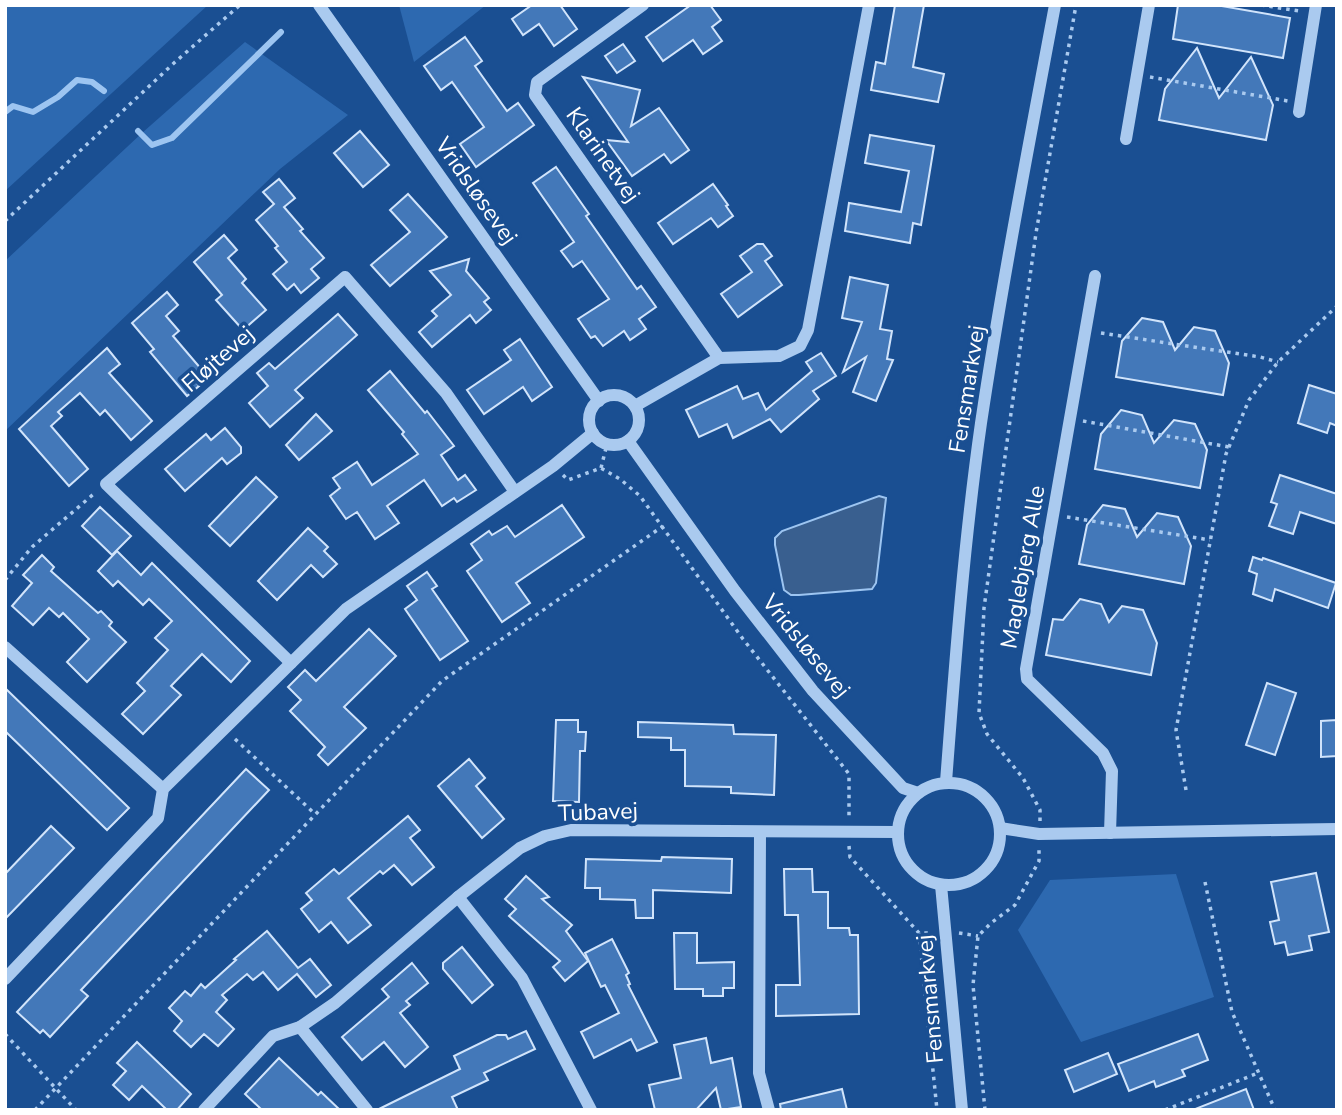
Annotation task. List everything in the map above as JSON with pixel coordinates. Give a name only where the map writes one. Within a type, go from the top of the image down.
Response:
[{"type":"street","name":"Vridsløsevej","points":[[319,5],[599,401]]},
{"type":"street","name":"Klarinetvej","points":[[643,5],[537,82],[536,95],[719,358]]},
{"type":"street","points":[[635,406],[719,358],[779,356],[800,346],[808,330],[869,5]]},
{"type":"street","name":"Fensmarkvej","points":[[946,782],[958,627],[981,425],[1013,227],[1055,5]]},
{"type":"street","points":[[1126,139],[1149,5]]},
{"type":"street","points":[[1299,107],[1315,10]]},
{"type":"street","name":"Maglebjerg Alle","points":[[1095,276],[1026,669],[1027,679],[1103,753],[1112,771],[1111,833]]},
{"type":"street","name":"Fløjtevej","points":[[106,484],[345,277],[446,393],[515,492]]},
{"type":"street","points":[[622,396],[635,406],[638,429],[628,441],[607,444],[593,433],[589,419],[599,401],[606,397],[622,396]]},
{"type":"street","points":[[5,979],[158,818],[163,789],[346,609],[553,466],[593,433]]},
{"type":"street","name":"Vridsløsevej","points":[[628,441],[735,591],[813,691],[903,788],[918,793]]},
{"type":"street","points":[[106,484],[291,663]]},
{"type":"street","points":[[5,647],[163,789]]},
{"type":"street","points":[[946,782],[976,790],[988,800],[996,813],[1000,828],[1000,844],[985,871],[972,880],[957,885],[941,885],[914,873],[899,847],[897,832],[900,817],[907,804],[931,785],[946,782]]},
{"type":"street","points":[[1000,828],[1039,834],[1337,829]]},
{"type":"street","name":"Tubavej","points":[[204,1110],[273,1036],[300,1027],[335,1003],[458,897],[520,848],[545,835],[571,830],[897,832]]},
{"type":"street","points":[[760,833],[759,1073],[769,1110]]},
{"type":"street","name":"Fensmarkvej","points":[[941,885],[962,1110]]},
{"type":"street","points":[[458,897],[522,978],[591,1110]]},
{"type":"street","points":[[300,1027],[367,1110]]},
{"type":"path","points":[[5,221],[240,5]]},
{"type":"path","points":[[985,1110],[973,985],[978,936],[990,923],[1015,905],[1040,861],[1040,810],[1023,778],[988,734],[979,713],[984,608],[1036,233],[1076,5]]},
{"type":"path","points":[[1262,5],[1315,10]]},
{"type":"path","points":[[1137,75],[1299,107]]},
{"type":"path","points":[[1186,790],[1175,730],[1229,446],[1250,400],[1278,362],[1337,306]]},
{"type":"path","points":[[1085,330],[1278,362]]},
{"type":"path","points":[[1070,419],[1229,446]]},
{"type":"path","points":[[601,468],[607,444]]},
{"type":"path","points":[[553,466],[568,480],[601,468]]},
{"type":"path","points":[[601,468],[620,479],[640,496],[743,639],[849,774],[850,857],[919,933],[937,1110]]},
{"type":"path","points":[[5,580],[32,547],[106,484]]},
{"type":"path","points":[[1053,515],[1210,540]]},
{"type":"path","points":[[35,1110],[442,681],[663,526]]},
{"type":"path","points":[[223,729],[315,814]]},
{"type":"path","points":[[1205,883],[1232,1012],[1275,1110]]},
{"type":"path","points":[[919,933],[964,933],[978,936]]},
{"type":"path","points":[[5,1034],[76,1110]]},
{"type":"path","points":[[1165,1110],[1258,1073]]},
{"type":"shaded area","points":[[5,5],[208,5],[5,191]]},
{"type":"shaded area","points":[[399,5],[486,5],[414,62]]},
{"type":"shaded area","points":[[245,42],[348,115],[280,169],[5,431],[5,261],[142,133]]},
{"type":"shaded area","points":[[879,496],[886,498],[876,583],[872,589],[799,595],[791,595],[784,590],[775,545],[775,538],[782,531]]},
{"type":"shaded area","points":[[1176,874],[1214,997],[1081,1042],[1018,930],[1050,880]]},
{"type":"building","points":[[532,5],[560,5],[577,29],[554,46],[539,24],[523,35],[512,19]]},
{"type":"building","points":[[691,5],[710,5],[721,20],[712,27],[722,41],[703,54],[693,40],[663,61],[646,37]]},
{"type":"building","points":[[895,5],[924,5],[913,67],[944,74],[938,102],[871,90],[876,62],[885,64]]},
{"type":"building","points":[[1178,5],[1216,5],[1290,18],[1283,58],[1173,39]]},
{"type":"building","points":[[465,37],[482,61],[475,66],[507,111],[518,103],[534,125],[476,167],[460,144],[484,127],[452,82],[441,90],[424,66]]},
{"type":"building","points":[[623,44],[635,61],[617,73],[605,56]]},
{"type":"building","points":[[1197,48],[1219,98],[1251,57],[1273,105],[1266,140],[1159,120],[1165,89]]},
{"type":"building","points":[[583,77],[640,90],[631,126],[659,108],[689,150],[671,163],[664,154],[632,176],[606,140],[628,142]]},
{"type":"building","points":[[360,131],[389,165],[363,187],[334,153]]},
{"type":"building","points":[[870,135],[934,146],[921,225],[913,223],[910,243],[845,231],[849,203],[901,212],[909,171],[865,163]]},
{"type":"building","points":[[556,167],[589,214],[586,216],[637,289],[641,286],[656,307],[639,319],[646,329],[630,340],[624,331],[603,346],[595,336],[591,338],[578,319],[609,299],[582,261],[573,267],[561,251],[574,242],[533,183]]},
{"type":"building","points":[[279,179],[295,198],[284,207],[303,229],[300,231],[324,258],[311,269],[319,278],[301,293],[294,284],[287,290],[273,274],[287,262],[275,248],[278,246],[256,220],[274,204],[263,192]]},
{"type":"building","points":[[713,184],[733,216],[718,227],[711,218],[673,244],[658,223]]},
{"type":"building","points":[[408,194],[447,237],[390,286],[371,265],[410,232],[390,210]]},
{"type":"building","points":[[224,235],[237,250],[228,258],[246,279],[242,283],[266,310],[243,330],[216,300],[222,295],[194,262]]},
{"type":"building","points":[[757,244],[763,244],[772,256],[765,261],[782,285],[738,317],[721,294],[752,272],[740,256]]},
{"type":"building","points":[[469,259],[466,271],[489,298],[484,302],[491,310],[476,323],[470,315],[432,347],[419,332],[437,316],[432,311],[451,295],[430,271]]},
{"type":"building","points":[[850,277],[888,285],[880,329],[892,331],[887,359],[893,360],[876,401],[853,392],[866,357],[843,372],[862,322],[842,318]]},
{"type":"building","points":[[167,292],[178,305],[166,316],[179,331],[173,336],[202,370],[193,378],[199,386],[187,396],[150,352],[154,349],[132,323]]},
{"type":"building","points":[[338,314],[357,335],[295,390],[303,398],[270,427],[249,403],[268,386],[257,373],[269,363],[275,369]]},
{"type":"building","points":[[1142,318],[1163,322],[1175,350],[1194,327],[1215,331],[1229,363],[1223,395],[1116,377],[1122,341]]},
{"type":"building","points":[[520,339],[552,387],[532,401],[523,387],[484,414],[467,390],[511,360],[504,350]]},
{"type":"building","points":[[107,348],[120,364],[109,373],[152,421],[131,440],[105,410],[100,415],[80,393],[58,412],[62,416],[51,426],[88,469],[69,486],[19,429]]},
{"type":"building","points":[[821,353],[836,376],[813,391],[819,399],[781,432],[770,419],[733,438],[727,424],[699,437],[686,410],[737,386],[743,399],[758,393],[766,410],[812,371],[806,362]]},
{"type":"building","points":[[390,371],[425,413],[427,411],[454,446],[441,455],[458,480],[465,475],[476,490],[457,502],[454,498],[442,506],[424,480],[387,506],[399,523],[375,539],[357,512],[346,519],[330,496],[340,488],[333,478],[357,462],[372,485],[418,454],[402,434],[404,432],[368,390]]},
{"type":"building","points":[[1309,385],[1337,394],[1337,426],[1330,423],[1327,433],[1298,423]]},
{"type":"building","points":[[1121,410],[1142,415],[1154,443],[1174,420],[1195,424],[1207,450],[1200,488],[1095,469],[1101,434]]},
{"type":"building","points":[[316,414],[332,431],[299,460],[286,445]]},
{"type":"building","points":[[225,428],[241,447],[241,453],[227,464],[222,458],[185,491],[165,469],[206,434],[211,440]]},
{"type":"building","points":[[1280,475],[1337,494],[1337,524],[1300,512],[1293,534],[1269,526],[1277,504],[1271,502]]},
{"type":"building","points":[[256,477],[277,497],[230,546],[209,526]]},
{"type":"building","points":[[562,505],[584,537],[516,583],[530,603],[502,622],[467,571],[482,560],[471,544],[489,531],[492,535],[507,526],[515,537]]},
{"type":"building","points":[[1103,505],[1125,509],[1137,537],[1157,513],[1178,517],[1191,546],[1184,584],[1079,564],[1087,525]]},
{"type":"building","points":[[100,507],[131,536],[112,555],[82,526]]},
{"type":"building","points":[[308,528],[328,547],[324,551],[337,564],[323,577],[311,565],[277,600],[258,581]]},
{"type":"building","points":[[117,551],[141,575],[152,563],[250,661],[231,682],[202,654],[171,686],[181,695],[143,734],[122,714],[145,691],[137,683],[168,650],[155,638],[172,621],[149,599],[143,605],[118,581],[113,586],[98,571]]},
{"type":"building","points":[[42,555],[54,567],[51,571],[98,613],[101,611],[112,622],[109,626],[126,642],[87,682],[67,662],[89,639],[63,613],[59,617],[49,608],[33,625],[12,606],[32,583],[23,575]]},
{"type":"building","points":[[1253,557],[1336,583],[1328,608],[1275,589],[1272,601],[1253,594],[1257,574],[1249,571]]},
{"type":"building","points":[[427,572],[437,586],[432,589],[468,641],[440,660],[405,609],[417,600],[407,586]]},
{"type":"building","points":[[1080,599],[1101,604],[1109,622],[1122,606],[1143,610],[1157,643],[1151,675],[1046,655],[1053,619],[1063,620]]},
{"type":"building","points":[[369,629],[396,656],[344,707],[366,728],[328,765],[318,755],[325,747],[290,711],[301,700],[288,687],[305,670],[316,681]]},
{"type":"building","points":[[1267,683],[1296,693],[1275,755],[1246,745]]},
{"type":"building","points":[[5,688],[129,808],[107,830],[5,731]]},
{"type":"building","points":[[556,720],[578,720],[578,732],[586,732],[585,751],[580,751],[579,802],[553,801]]},
{"type":"building","points":[[1337,720],[1337,756],[1321,757],[1321,721]]},
{"type":"building","points":[[638,722],[733,725],[734,734],[776,735],[774,795],[731,793],[731,787],[685,786],[685,750],[671,750],[671,738],[638,737]]},
{"type":"building","points":[[469,759],[485,778],[476,786],[504,819],[482,838],[438,786]]},
{"type":"building","points":[[246,769],[269,790],[81,990],[88,996],[50,1037],[43,1030],[40,1033],[17,1012]]},
{"type":"building","points":[[408,816],[420,830],[410,838],[434,867],[412,885],[394,865],[383,874],[380,871],[348,898],[371,925],[348,943],[331,922],[319,932],[301,909],[312,900],[306,893],[334,869],[339,874]]},
{"type":"building","points":[[51,826],[74,848],[5,919],[5,874]]},
{"type":"building","points":[[662,857],[732,859],[731,893],[653,890],[653,918],[636,918],[635,900],[600,899],[600,888],[585,888],[586,859],[661,861]]},
{"type":"building","points":[[784,869],[812,869],[813,892],[828,892],[828,928],[849,928],[850,935],[858,935],[859,1014],[776,1016],[776,985],[800,985],[798,915],[785,915]]},
{"type":"building","points":[[1316,873],[1329,932],[1309,936],[1312,950],[1288,955],[1285,942],[1275,944],[1270,922],[1279,920],[1271,882]]},
{"type":"building","points":[[526,876],[549,897],[542,899],[572,925],[566,931],[588,961],[565,981],[553,967],[560,961],[509,916],[516,909],[505,899]]},
{"type":"building","points":[[267,931],[298,968],[310,959],[331,985],[316,997],[297,974],[278,990],[263,972],[253,980],[247,974],[222,995],[227,1000],[216,1012],[234,1029],[218,1046],[204,1034],[191,1047],[174,1031],[182,1021],[169,1008],[185,991],[191,996],[201,984],[205,988]]},
{"type":"building","points":[[674,933],[697,933],[697,963],[734,962],[734,988],[723,988],[723,996],[703,996],[703,989],[675,989]]},
{"type":"building","points":[[612,939],[629,973],[626,975],[630,984],[628,985],[657,1042],[637,1051],[631,1039],[594,1058],[581,1032],[619,1013],[605,985],[601,987],[585,953]]},
{"type":"building","points":[[462,947],[493,985],[472,1003],[443,969],[443,963]]},
{"type":"building","points":[[412,963],[428,983],[406,1001],[410,1005],[400,1013],[428,1047],[405,1067],[384,1042],[362,1060],[342,1037],[389,997],[382,989]]},
{"type":"building","points":[[526,1031],[535,1049],[484,1073],[488,1080],[452,1097],[458,1110],[377,1110],[460,1069],[454,1056],[497,1035],[506,1035],[508,1039]]},
{"type":"building","points":[[1198,1034],[1208,1060],[1182,1070],[1185,1076],[1156,1087],[1154,1081],[1129,1091],[1118,1064]]},
{"type":"building","points":[[706,1038],[711,1063],[732,1058],[741,1107],[721,1110],[716,1088],[696,1110],[655,1110],[649,1085],[681,1078],[674,1045]]},
{"type":"building","points":[[137,1042],[191,1094],[177,1110],[167,1110],[142,1086],[129,1100],[113,1085],[126,1071],[117,1063]]},
{"type":"building","points":[[1108,1053],[1117,1074],[1074,1092],[1065,1070]]},
{"type":"building","points":[[279,1058],[318,1095],[321,1092],[340,1110],[262,1110],[245,1094]]},
{"type":"building","points":[[842,1089],[847,1110],[781,1110],[780,1104]]},
{"type":"building","points":[[1246,1089],[1254,1110],[1195,1109]]},
{"type":"waterway","points":[[138,131],[152,145],[172,138],[281,32]]},
{"type":"waterway","points":[[5,112],[13,106],[33,112],[58,97],[77,80],[92,82],[104,91]]}]
